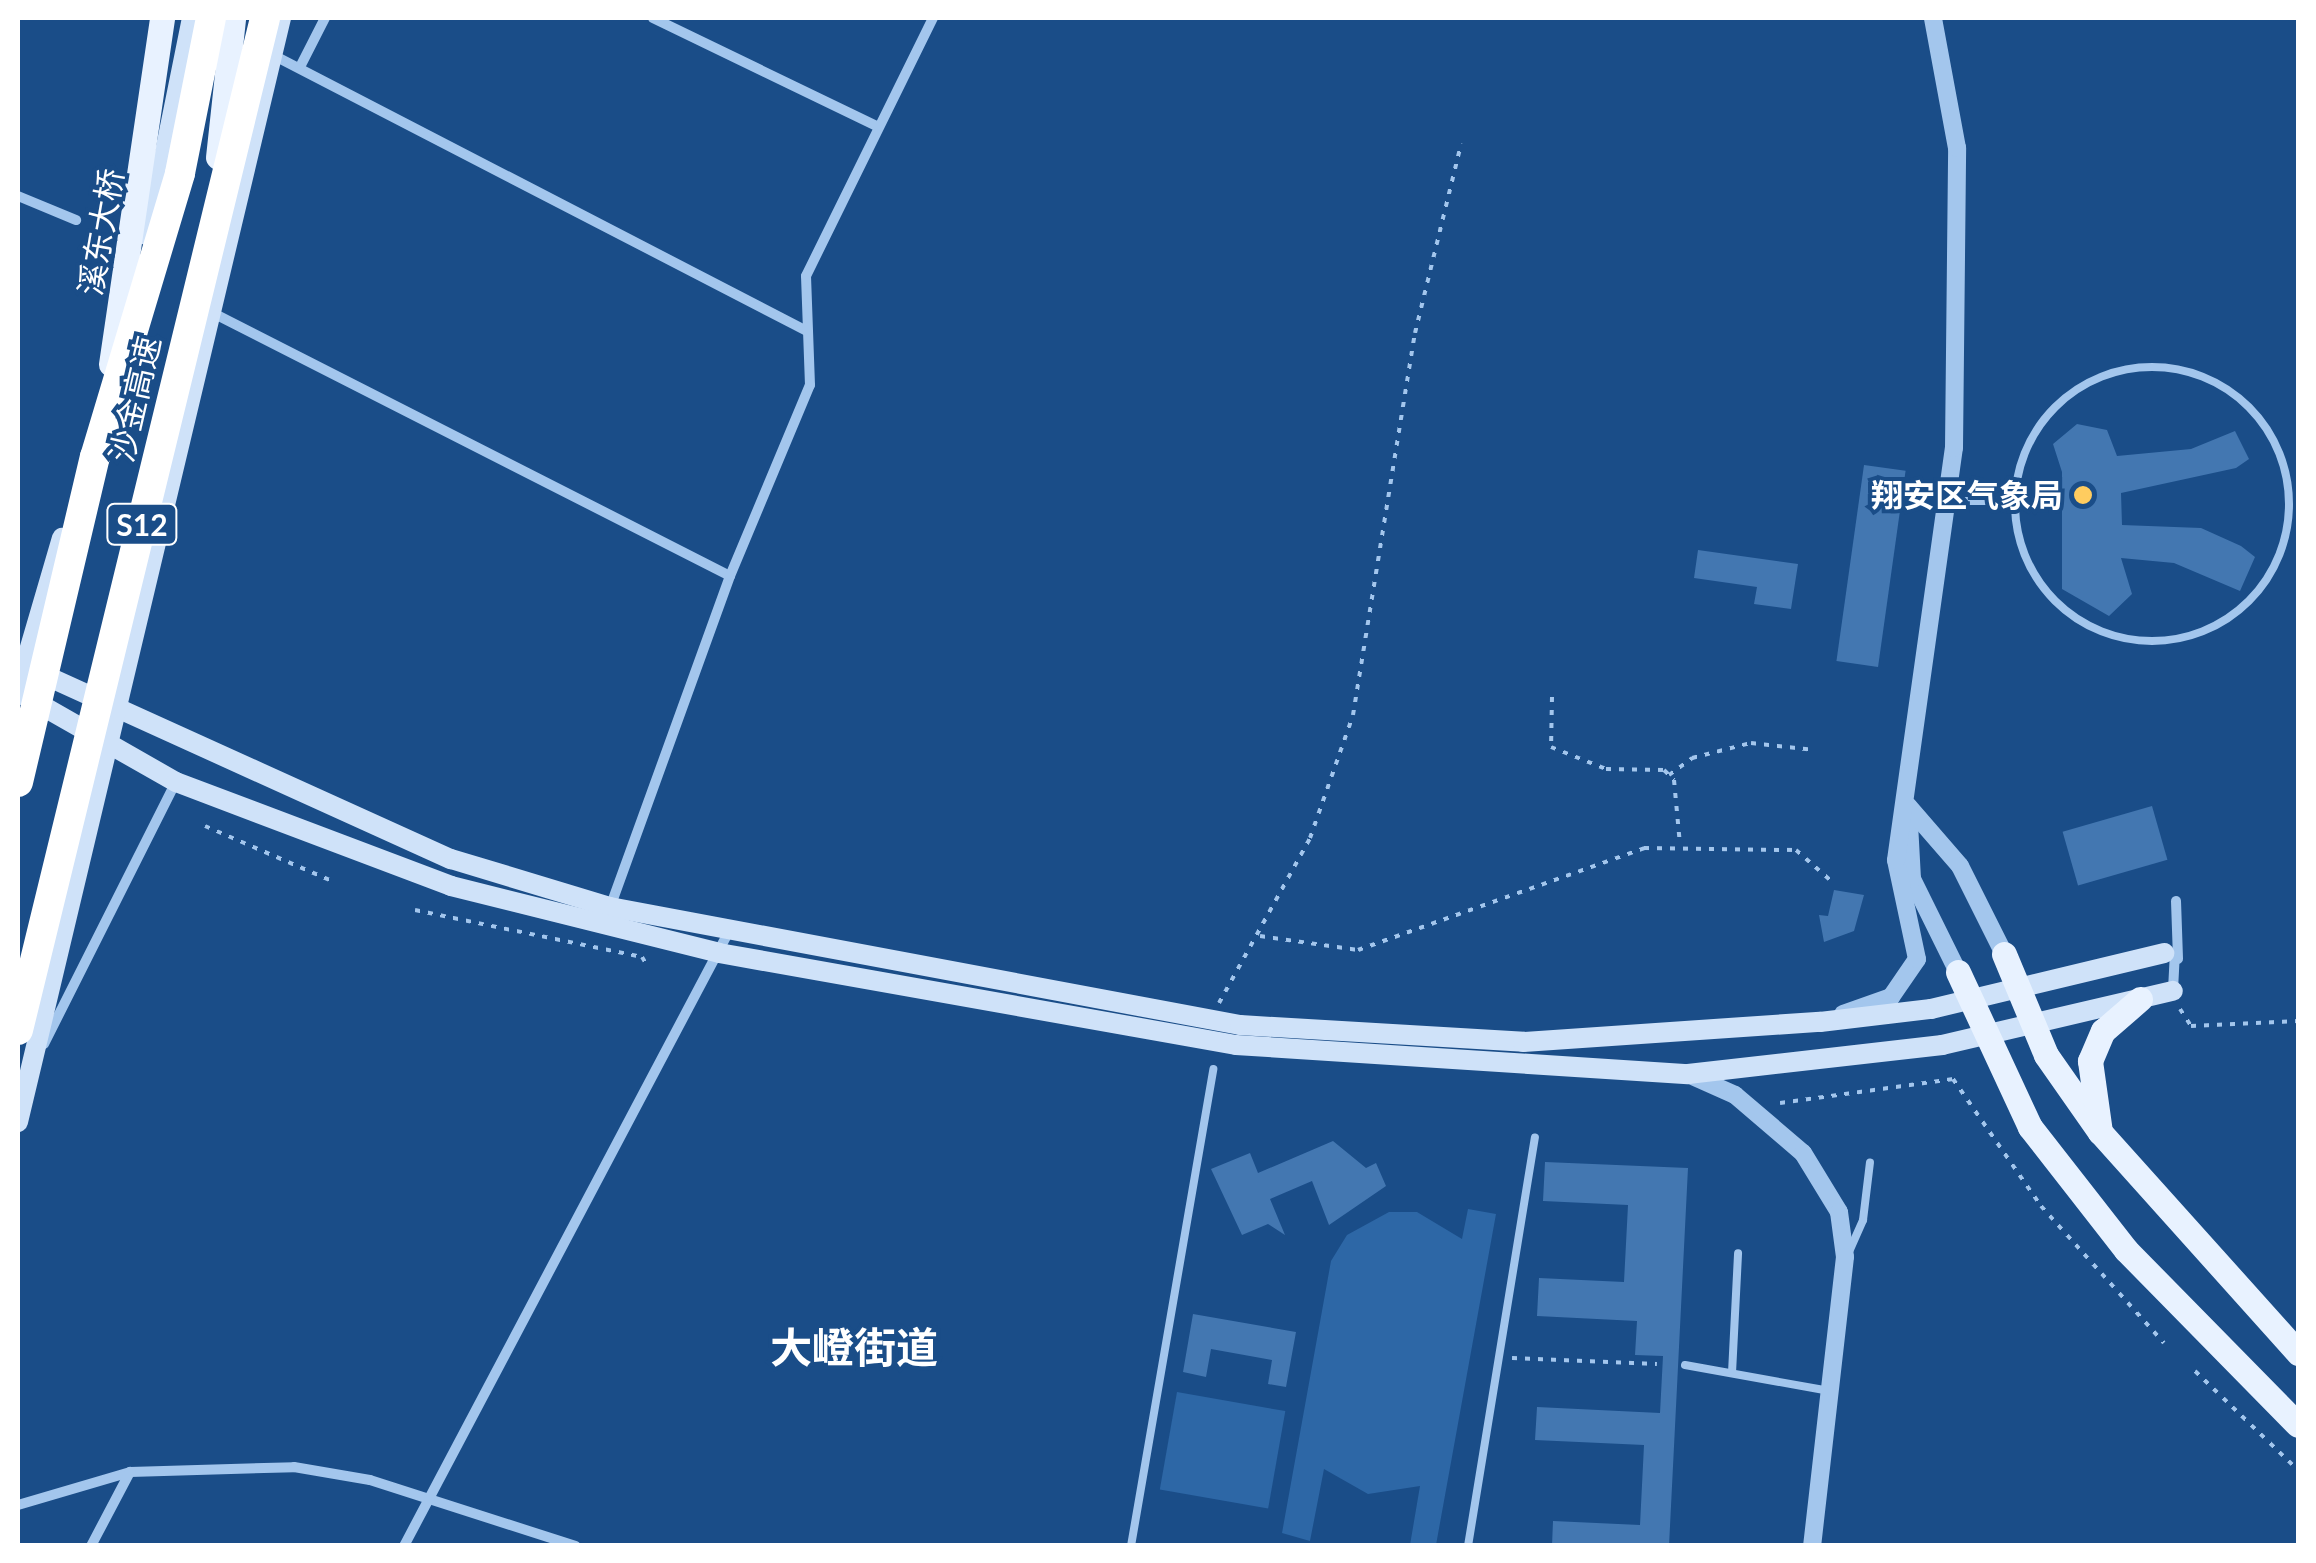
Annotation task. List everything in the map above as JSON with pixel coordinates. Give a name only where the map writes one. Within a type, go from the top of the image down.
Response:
[{"type":"highway","name":"沙金高速","points":[[18,782],[95,457],[180,173],[211,18]]},
{"type":"highway","name":"沙金高速","points":[[18,1030],[202,303],[265,18]]},
{"type":"main road","name":"溪东大桥","points":[[95,457],[162,18]]},
{"type":"main road","points":[[192,18],[145,252],[21,665],[18,690],[176,782],[451,886],[1236,1045],[1688,1074],[1984,1038],[2172,991]]},
{"type":"main road","points":[[202,303],[233,18]]},
{"type":"main road","points":[[18,1122],[24,1080],[202,303],[282,18]]},
{"type":"main road","points":[[21,665],[451,859],[723,943],[1214,1021],[1381,1040],[1506,1042],[1820,1022],[1969,1001],[2171,956]]},
{"type":"main road","points":[[2004,954],[2032,1025],[2100,1132],[2298,1353]]},
{"type":"main road","points":[[1958,972],[1984,1038],[2030,1126],[2126,1250],[2298,1425]]},
{"type":"main road","points":[[2100,1132],[2094,1048],[2140,999]]},
{"type":"street","points":[[300,67],[324,18]]},
{"type":"street","points":[[653,18],[878,128]]},
{"type":"street","points":[[610,907],[730,576],[810,385],[806,276],[933,18]]},
{"type":"street","points":[[1820,1022],[1890,997],[1910,977],[1915,945],[1896,860],[1908,806],[1947,500],[1958,148],[1932,18]]},
{"type":"street","points":[[272,54],[805,330]]},
{"type":"street","points":[[18,196],[76,220]]},
{"type":"street","points":[[202,303],[730,576]]},
{"type":"street","points":[[24,1080],[176,782]]},
{"type":"street","points":[[1908,806],[1960,866],[2004,954]]},
{"type":"street","points":[[1908,806],[1912,879],[1958,972]]},
{"type":"street","points":[[2172,991],[2176,901]]},
{"type":"street","points":[[404,1546],[723,943]]},
{"type":"street","points":[[1688,1074],[1736,1095],[1803,1153],[1838,1212],[1845,1257],[1812,1546]]},
{"type":"street","points":[[18,1505],[130,1472],[294,1467],[427,1499],[576,1546]]},
{"type":"street","points":[[91,1546],[130,1472]]},
{"type":"street","points":[[18,1495],[52,1495]]},
{"type":"lane","points":[[2158,366],[2239,396],[2274,442],[2290,512],[2279,558],[2253,598],[2215,626],[2154,640],[2078,621],[2042,589],[2020,548],[2013,501],[2042,420],[2074,390],[2158,366]]},
{"type":"lane","points":[[1947,500],[2013,501]]},
{"type":"lane","points":[[1132,1546],[1213,1069]]},
{"type":"lane","points":[[1468,1546],[1534,1137]]},
{"type":"lane","points":[[1845,1257],[1863,1220],[1870,1162]]},
{"type":"lane","points":[[1732,1373],[1738,1252]]},
{"type":"lane","points":[[1685,1365],[1830,1391]]},
{"type":"path","points":[[1214,1021],[1310,838],[1353,715],[1415,333],[1461,144]]},
{"type":"path","points":[[1552,697],[1551,747],[1606,769],[1669,775],[1692,758],[1751,744],[1815,750]]},
{"type":"path","points":[[1669,775],[1680,846]]},
{"type":"path","points":[[205,826],[332,881]]},
{"type":"path","points":[[1260,936],[1358,950],[1491,896],[1680,846],[1796,850],[1830,880]]},
{"type":"path","points":[[415,910],[642,957],[648,967]]},
{"type":"path","points":[[2172,991],[2190,1026],[2298,1021]]},
{"type":"path","points":[[1780,1103],[1953,1080],[2041,1206],[2164,1343]]},
{"type":"path","points":[[1501,1358],[1657,1364]]},
{"type":"path","points":[[2195,1371],[2298,1470]]},
{"type":"shaded area","points":[[1468,1209],[1496,1214],[1436,1545],[1410,1545],[1420,1486],[1368,1494],[1324,1469],[1310,1541],[1282,1533],[1331,1261],[1347,1235],[1389,1212],[1417,1212],[1462,1239]]},
{"type":"shaded area","points":[[1177,1392],[1285,1411],[1268,1509],[1160,1489]]},
{"type":"building","points":[[2077,424],[2107,430],[2117,456],[2191,449],[2235,431],[2249,459],[2236,468],[2121,493],[2122,525],[2201,528],[2241,546],[2255,557],[2240,591],[2174,563],[2121,558],[2132,594],[2109,616],[2062,589],[2062,472],[2053,444]]},
{"type":"building","points":[[1864,465],[1906,471],[1878,667],[1836,661]]},
{"type":"building","points":[[1698,550],[1798,564],[1791,609],[1754,604],[1757,587],[1694,578]]},
{"type":"building","points":[[2152,806],[2167,860],[2078,885],[2063,832]]},
{"type":"building","points":[[1834,890],[1864,895],[1854,931],[1824,942],[1819,915],[1828,916]]},
{"type":"building","points":[[1333,1141],[1366,1168],[1376,1163],[1386,1186],[1329,1225],[1312,1181],[1270,1199],[1285,1235],[1268,1224],[1242,1235],[1211,1169],[1250,1153],[1258,1173]]},
{"type":"building","points":[[1545,1162],[1688,1168],[1669,1546],[1552,1546],[1553,1521],[1640,1525],[1644,1445],[1535,1440],[1537,1407],[1660,1413],[1663,1356],[1635,1355],[1637,1321],[1537,1316],[1539,1278],[1624,1282],[1628,1205],[1543,1201]]},
{"type":"building","points":[[1193,1314],[1296,1332],[1286,1387],[1268,1384],[1272,1360],[1211,1349],[1206,1377],[1183,1372]]},
{"type":"place","name":"翔安区气象局","points":[[2083,495]]},
{"type":"district","name":"大嶝街道","points":[[854,1347]]}]
